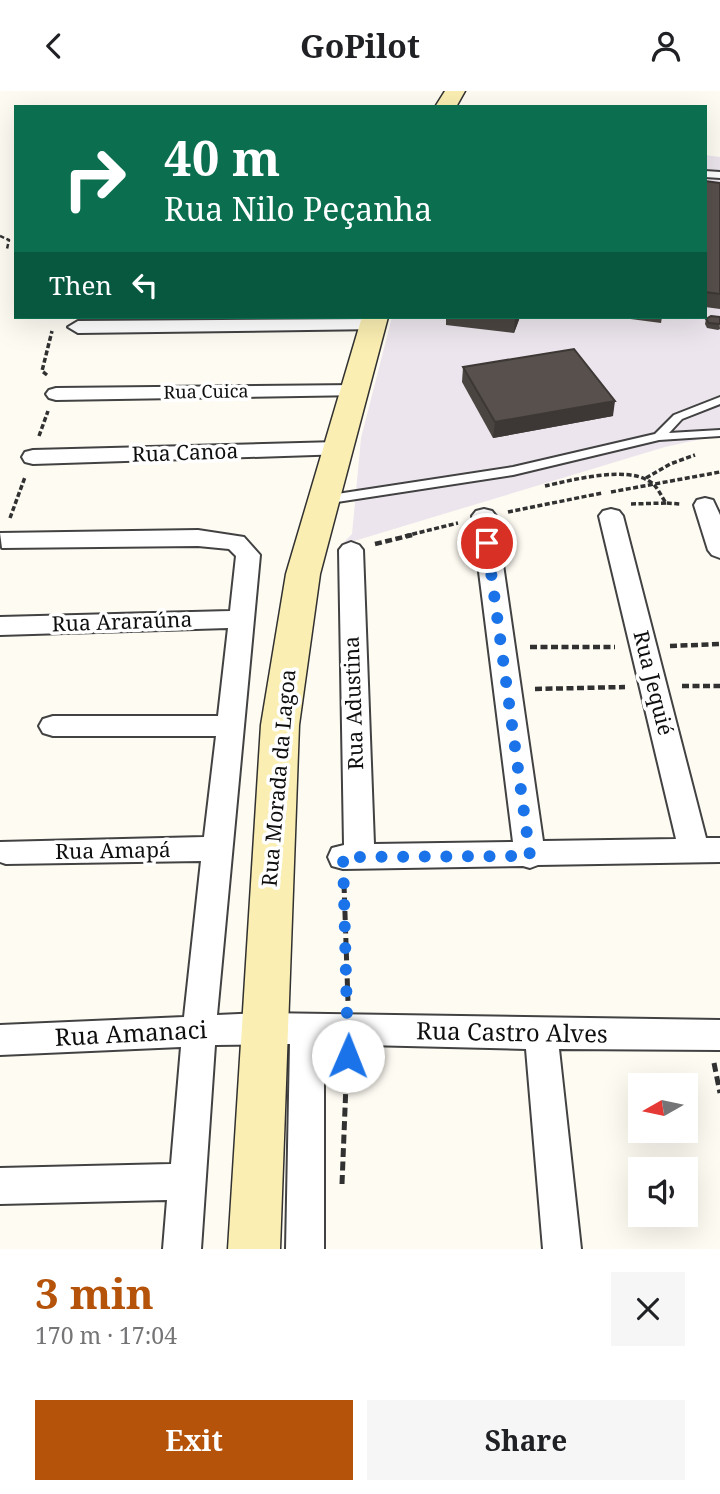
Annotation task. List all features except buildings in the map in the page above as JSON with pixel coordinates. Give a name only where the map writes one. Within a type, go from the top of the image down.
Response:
[{"type":"street","points":[[78,327],[373,321]]},
{"type":"street","name":"Rua Morada da Lagoa","points":[[254,1249],[259,1181],[285,1028],[279,725],[294,619],[323,500],[356,391],[373,321]]},
{"type":"street","name":"Rua Cuica","points":[[56,394],[356,391]]},
{"type":"street","name":"Rua Canoa","points":[[33,457],[337,449]]},
{"type":"street","points":[[705,505],[720,550]]},
{"type":"street","points":[[484,516],[530,856]]},
{"type":"street","name":"Rua Jequié","points":[[611,516],[653,686],[707,851]]},
{"type":"street","points":[[2,540],[198,538],[236,543],[246,550],[248,555],[199,1031],[182,1249]]},
{"type":"street","name":"Rua Adustina","points":[[351,550],[351,857]]},
{"type":"street","name":"Rua Araraúna","points":[[0,626],[243,619]]},
{"type":"street","points":[[53,726],[230,726]]},
{"type":"street","name":"Rua Amapá","points":[[6,852],[219,849]]},
{"type":"street","points":[[351,857],[707,851]]},
{"type":"street","points":[[285,1028],[305,1249]]},
{"type":"street","name":"Rua Castro Alves","points":[[285,1028],[720,1035]]},
{"type":"street","name":"Rua Amanaci","points":[[0,1040],[285,1028]]},
{"type":"street","points":[[541,1034],[562,1249]]},
{"type":"street","points":[[0,1186],[187,1182]]},
{"type":"lane","points":[[659,437],[678,417],[720,400]]},
{"type":"lane","points":[[323,500],[513,471],[659,437],[720,433]]},
{"type":"path","points":[[0,236],[9,240],[7,249]]},
{"type":"path","points":[[52,330],[42,371],[58,382],[56,394]]},
{"type":"path","points":[[646,478],[670,464],[703,453]]},
{"type":"path","points":[[501,647],[720,644]]},
{"type":"path","points":[[506,689],[720,686]]},
{"type":"path","points":[[342,1194],[349,1029],[351,857]]},
{"type":"shaded area","points":[[707,155],[720,157],[720,435],[665,447],[341,545],[352,534],[361,438],[391,319],[707,319]]},
{"type":"route","points":[[348,1056],[343,857],[530,856],[487,543]]}]
